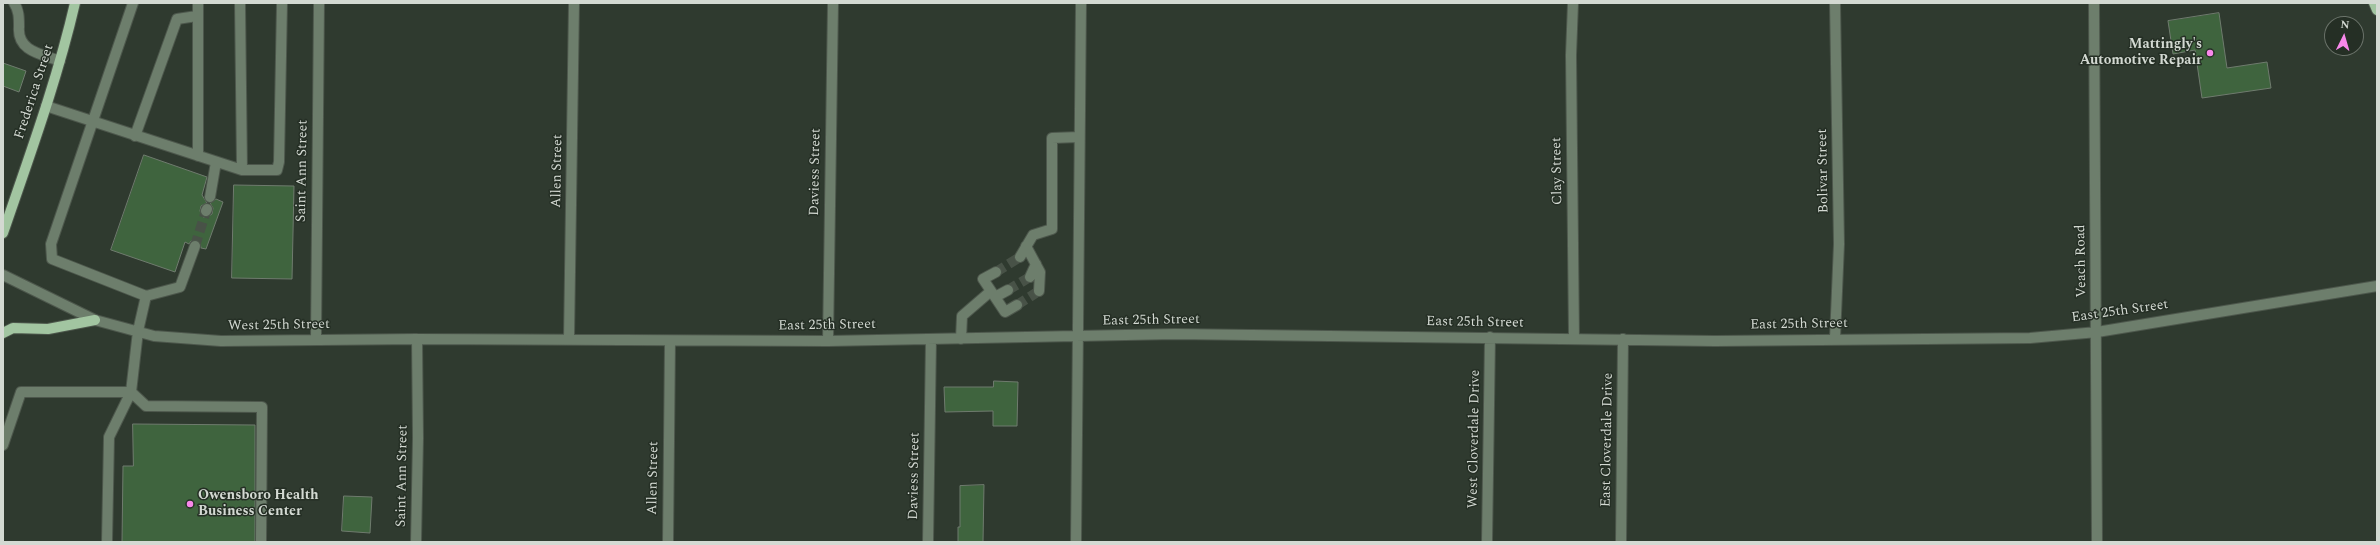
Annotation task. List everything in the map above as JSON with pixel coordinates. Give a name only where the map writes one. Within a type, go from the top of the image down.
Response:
[{"type":"main road","name":"Frederica Street","points":[[3,233],[46,106],[60,61],[75,3]]},
{"type":"main road","points":[[2374,3],[2377,10]]},
{"type":"main road","points":[[3,333],[13,328],[48,329],[95,320]]},
{"type":"street","points":[[14,3],[18,9],[18,35],[22,43],[29,50],[60,61]]},
{"type":"street","points":[[133,3],[52,244],[52,259],[146,296],[180,287],[195,246]]},
{"type":"street","points":[[198,3],[198,156]]},
{"type":"street","points":[[240,3],[242,170]]},
{"type":"street","points":[[46,106],[92,123],[242,170],[277,170],[279,162],[282,3]]},
{"type":"street","name":"Saint Ann Street","points":[[316,339],[319,3]]},
{"type":"street","name":"Allen Street","points":[[569,339],[574,3]]},
{"type":"street","name":"Daviess Street","points":[[828,340],[832,3]]},
{"type":"street","points":[[1076,542],[1081,3]]},
{"type":"street","name":"Clay Street","points":[[1573,3],[1571,55],[1574,338]]},
{"type":"street","name":"Bolivar Street","points":[[1835,3],[1839,244],[1835,338]]},
{"type":"street","name":"Veach Road","points":[[2094,3],[2097,542]]},
{"type":"street","points":[[135,136],[177,19],[198,16]]},
{"type":"street","points":[[1020,257],[1033,235],[1052,229],[1052,138],[1079,137]]},
{"type":"street","points":[[210,197],[216,162]]},
{"type":"street","points":[[1026,246],[1040,272],[1039,292]]},
{"type":"street","points":[[1030,277],[1036,264]]},
{"type":"street","points":[[996,272],[983,279],[1005,312],[1016,305]]},
{"type":"street","name":"West 25th Street","points":[[3,275],[95,320],[154,336],[187,340],[569,339]]},
{"type":"street","name":"East 25th Street","points":[[569,339],[670,341],[828,340],[1175,334],[1714,341],[1835,338],[2030,338],[2097,332],[2377,286]]},
{"type":"street","points":[[961,338],[962,316],[993,294],[1008,290]]},
{"type":"street","points":[[107,542],[110,437],[131,392],[138,332],[146,296]]},
{"type":"street","name":"West Cloverdale Drive","points":[[1487,542],[1490,337]]},
{"type":"street","name":"Saint Ann Street","points":[[416,542],[418,438],[417,339]]},
{"type":"street","name":"Daviess Street","points":[[928,542],[931,339]]},
{"type":"street","name":"East Cloverdale Drive","points":[[1621,542],[1623,339]]},
{"type":"street","name":"Allen Street","points":[[668,542],[670,341]]},
{"type":"street","points":[[3,445],[21,392],[131,392],[146,406],[262,407],[261,542]]},
{"type":"building","points":[[2219,13],[2227,68],[2267,62],[2271,88],[2202,98],[2195,50],[2173,54],[2168,21]]},
{"type":"building","points":[[3,63],[26,71],[19,92],[3,86]]},
{"type":"building","points":[[144,155],[207,177],[202,195],[207,203],[201,206],[200,211],[203,217],[207,217],[212,214],[213,208],[210,203],[216,199],[223,202],[206,249],[201,248],[200,242],[197,240],[191,241],[189,244],[185,242],[175,272],[111,250]]},
{"type":"building","points":[[234,185],[294,186],[292,279],[232,278]]},
{"type":"building","points":[[994,381],[1018,382],[1017,426],[993,426],[993,411],[945,412],[944,387],[993,387]]},
{"type":"building","name":"Owensboro Health Business Center","points":[[133,424],[255,425],[255,542],[122,542],[123,466],[133,466]]},
{"type":"building","points":[[984,485],[983,542],[958,542],[958,527],[960,527],[960,486]]},
{"type":"building","points":[[344,496],[372,497],[370,533],[342,531]]},
{"type":"tunnel","points":[[195,246],[206,211]]},
{"type":"tunnel","points":[[996,272],[1020,257]]},
{"type":"tunnel","points":[[1008,290],[1030,277]]},
{"type":"tunnel","points":[[1017,305],[1039,291]]},
{"type":"place","name":"Mattingly's Automotive Repair","points":[[2210,53]]},
{"type":"place","name":"Owensboro Health Business Center","points":[[190,504]]}]
